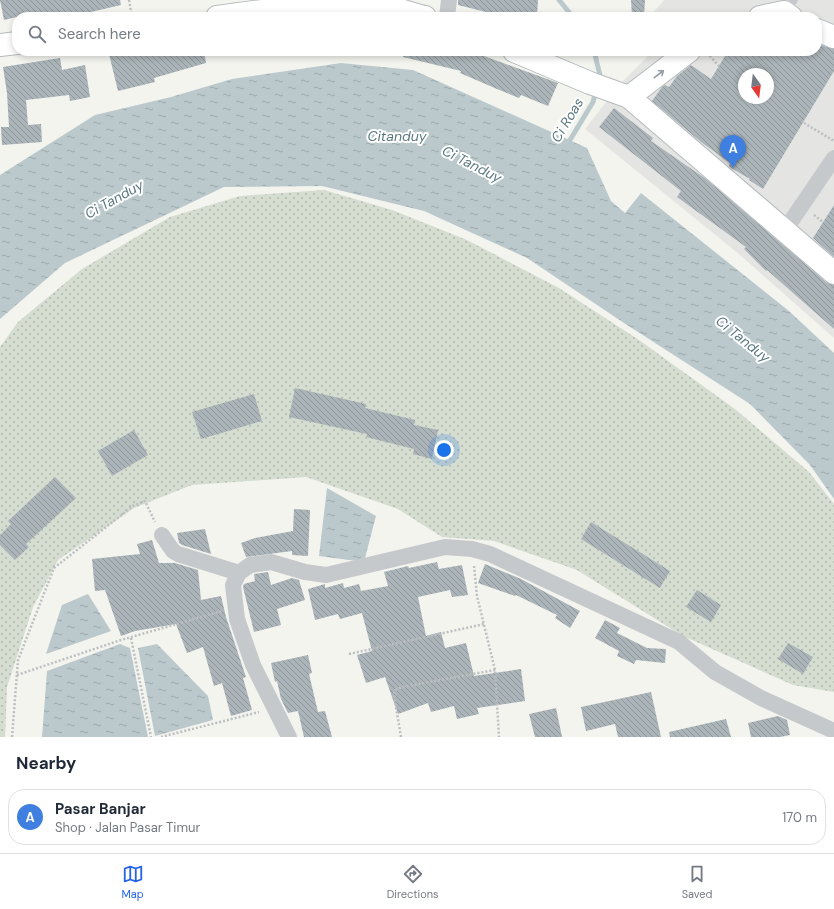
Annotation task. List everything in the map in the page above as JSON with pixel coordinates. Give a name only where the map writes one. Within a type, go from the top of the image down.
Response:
[{"type":"street","points":[[448,12],[449,0]]},
{"type":"street","points":[[251,12],[278,8],[348,5],[388,7],[406,12]]},
{"type":"street","points":[[822,32],[834,37]]},
{"type":"street","points":[[0,45],[12,44]]},
{"type":"street","points":[[526,56],[598,86],[629,97],[834,273]]},
{"type":"street","points":[[629,97],[682,56]]},
{"type":"street","points":[[785,230],[834,158]]},
{"type":"street","points":[[162,535],[173,551],[178,554],[239,573]]},
{"type":"street","points":[[289,737],[273,708],[253,665],[237,620],[233,585],[239,573],[250,565],[271,562],[305,572],[326,575],[445,547],[472,549],[490,554],[672,639],[715,672],[760,698],[834,731]]},
{"type":"path","points":[[129,0],[131,12]]},
{"type":"path","points":[[710,56],[719,66]]},
{"type":"path","points":[[804,123],[834,141]]},
{"type":"path","points":[[12,737],[18,660],[54,568],[133,506],[145,501],[162,535]]},
{"type":"path","points":[[472,549],[477,596],[495,670],[499,737]]},
{"type":"path","points":[[17,675],[131,638],[236,607]]},
{"type":"path","points":[[349,654],[484,624]]},
{"type":"path","points":[[131,638],[151,737]]},
{"type":"path","points":[[401,737],[394,695],[395,690],[402,687],[495,670]]},
{"type":"path","points":[[161,737],[273,708]]},
{"type":"shaded area","points":[[664,0],[834,0],[834,338],[740,255],[585,129],[622,82],[648,56],[822,56],[822,12],[654,12]]},
{"type":"shaded area","points":[[324,190],[392,210],[467,240],[559,288],[639,340],[735,409],[809,472],[834,504],[834,692],[793,685],[683,636],[577,570],[494,541],[442,537],[398,509],[306,477],[192,485],[134,508],[58,560],[33,607],[7,687],[5,737],[0,737],[0,347],[18,322],[82,269],[170,217],[240,196]]},
{"type":"water","name":"Citanduy","points":[[341,63],[413,70],[587,148],[611,201],[625,213],[641,193],[789,311],[834,353],[834,499],[810,465],[750,404],[624,323],[527,258],[424,211],[322,186],[224,187],[65,263],[0,319],[0,175],[95,115],[171,97],[232,79]]},
{"type":"water","points":[[327,488],[376,516],[364,562],[319,556]]},
{"type":"water","points":[[88,594],[111,631],[46,654],[62,605]]},
{"type":"water","points":[[120,644],[130,648],[148,737],[42,737],[47,671]]},
{"type":"water","points":[[157,644],[208,696],[213,720],[155,736],[138,648]]},
{"type":"building","points":[[0,0],[120,0],[121,5],[91,12],[12,12],[12,18],[4,20]]},
{"type":"building","points":[[458,0],[538,0],[537,12],[486,12],[458,5]]},
{"type":"building","points":[[631,0],[645,0],[644,12],[632,12]]},
{"type":"building","points":[[822,45],[834,49],[834,71],[763,189],[749,180],[750,179],[731,168],[729,166],[730,163],[701,142],[652,101],[662,87],[665,85],[669,87],[677,76],[691,65],[711,79],[725,56],[822,56]]},
{"type":"building","points":[[109,56],[205,56],[206,63],[154,78],[155,82],[118,91]]},
{"type":"building","points":[[484,56],[558,83],[548,106],[521,95],[519,98],[460,73],[461,71],[403,57]]},
{"type":"building","points":[[60,58],[62,70],[85,65],[90,97],[70,101],[69,95],[26,100],[28,125],[41,124],[42,142],[2,145],[1,127],[9,127],[7,93],[3,67]]},
{"type":"building","points":[[614,108],[653,138],[651,141],[706,179],[826,282],[834,285],[834,329],[767,270],[766,271],[744,249],[746,247],[677,197],[681,191],[599,127]]},
{"type":"building","points":[[834,205],[834,257],[813,238]]},
{"type":"building","points":[[295,388],[366,404],[365,408],[415,420],[414,425],[438,430],[432,459],[413,454],[414,449],[366,437],[367,434],[289,417]]},
{"type":"building","points":[[254,394],[262,421],[201,439],[192,412]]},
{"type":"building","points":[[134,430],[148,455],[112,476],[98,451]]},
{"type":"building","points":[[55,477],[76,498],[26,544],[29,547],[15,560],[0,545],[0,535],[11,524],[8,521]]},
{"type":"building","points":[[294,509],[310,510],[308,556],[292,555],[292,551],[246,557],[241,543],[255,538],[293,531]]},
{"type":"building","points":[[591,522],[670,571],[660,588],[581,539]]},
{"type":"building","points":[[205,529],[211,554],[179,543],[177,533]]},
{"type":"building","points":[[152,540],[159,563],[175,563],[198,570],[201,600],[221,596],[226,617],[246,677],[243,678],[252,710],[231,716],[222,683],[214,686],[203,647],[187,653],[176,624],[135,631],[121,636],[105,590],[95,591],[92,559],[140,554],[137,544]]},
{"type":"building","points":[[437,562],[439,569],[462,565],[468,595],[452,597],[450,590],[418,597],[426,636],[441,632],[445,648],[466,643],[474,676],[521,669],[525,701],[477,708],[479,714],[457,719],[454,706],[431,712],[428,703],[398,714],[385,677],[366,683],[357,655],[372,651],[362,613],[340,619],[338,614],[315,620],[308,589],[325,584],[325,588],[343,583],[344,588],[359,584],[361,591],[388,586],[384,572],[408,566],[409,568]]},
{"type":"building","points":[[485,564],[521,579],[580,611],[570,628],[555,618],[557,615],[516,595],[515,596],[478,583]]},
{"type":"building","points":[[268,572],[271,585],[292,578],[299,580],[305,600],[277,609],[281,625],[254,632],[243,587],[244,584],[255,581],[254,574]]},
{"type":"building","points":[[697,590],[721,605],[711,622],[686,607]]},
{"type":"building","points":[[605,620],[620,628],[617,633],[647,648],[666,649],[665,663],[636,660],[634,664],[617,656],[619,651],[595,638]]},
{"type":"building","points":[[788,643],[813,657],[803,674],[778,659]]},
{"type":"building","points":[[308,655],[312,673],[309,674],[318,712],[325,711],[332,737],[304,737],[298,711],[288,713],[281,699],[277,681],[275,682],[271,663]]},
{"type":"building","points":[[651,692],[661,737],[618,737],[615,724],[586,731],[581,707]]},
{"type":"building","points":[[556,708],[562,737],[535,737],[529,714]]},
{"type":"building","points":[[778,716],[787,720],[790,735],[780,737],[751,737],[748,723]]},
{"type":"building","points":[[726,719],[731,737],[670,737],[669,732]]},
{"type":"waterway","name":"Ci Roas","points":[[559,0],[569,12]]},
{"type":"waterway","name":"Ci Roas","points":[[595,56],[600,75],[598,81]]},
{"type":"waterway","name":"Ci Roas","points":[[567,145],[593,102],[596,91]]},
{"type":"place","name":"Pasar Banjar","points":[[733,168]]},
{"type":"water label","name":"Ci Tanduy","points":[[472,164]]},
{"type":"water label","name":"Ci Tanduy","points":[[114,199]]},
{"type":"water label","name":"Ci Tanduy","points":[[743,339]]}]
